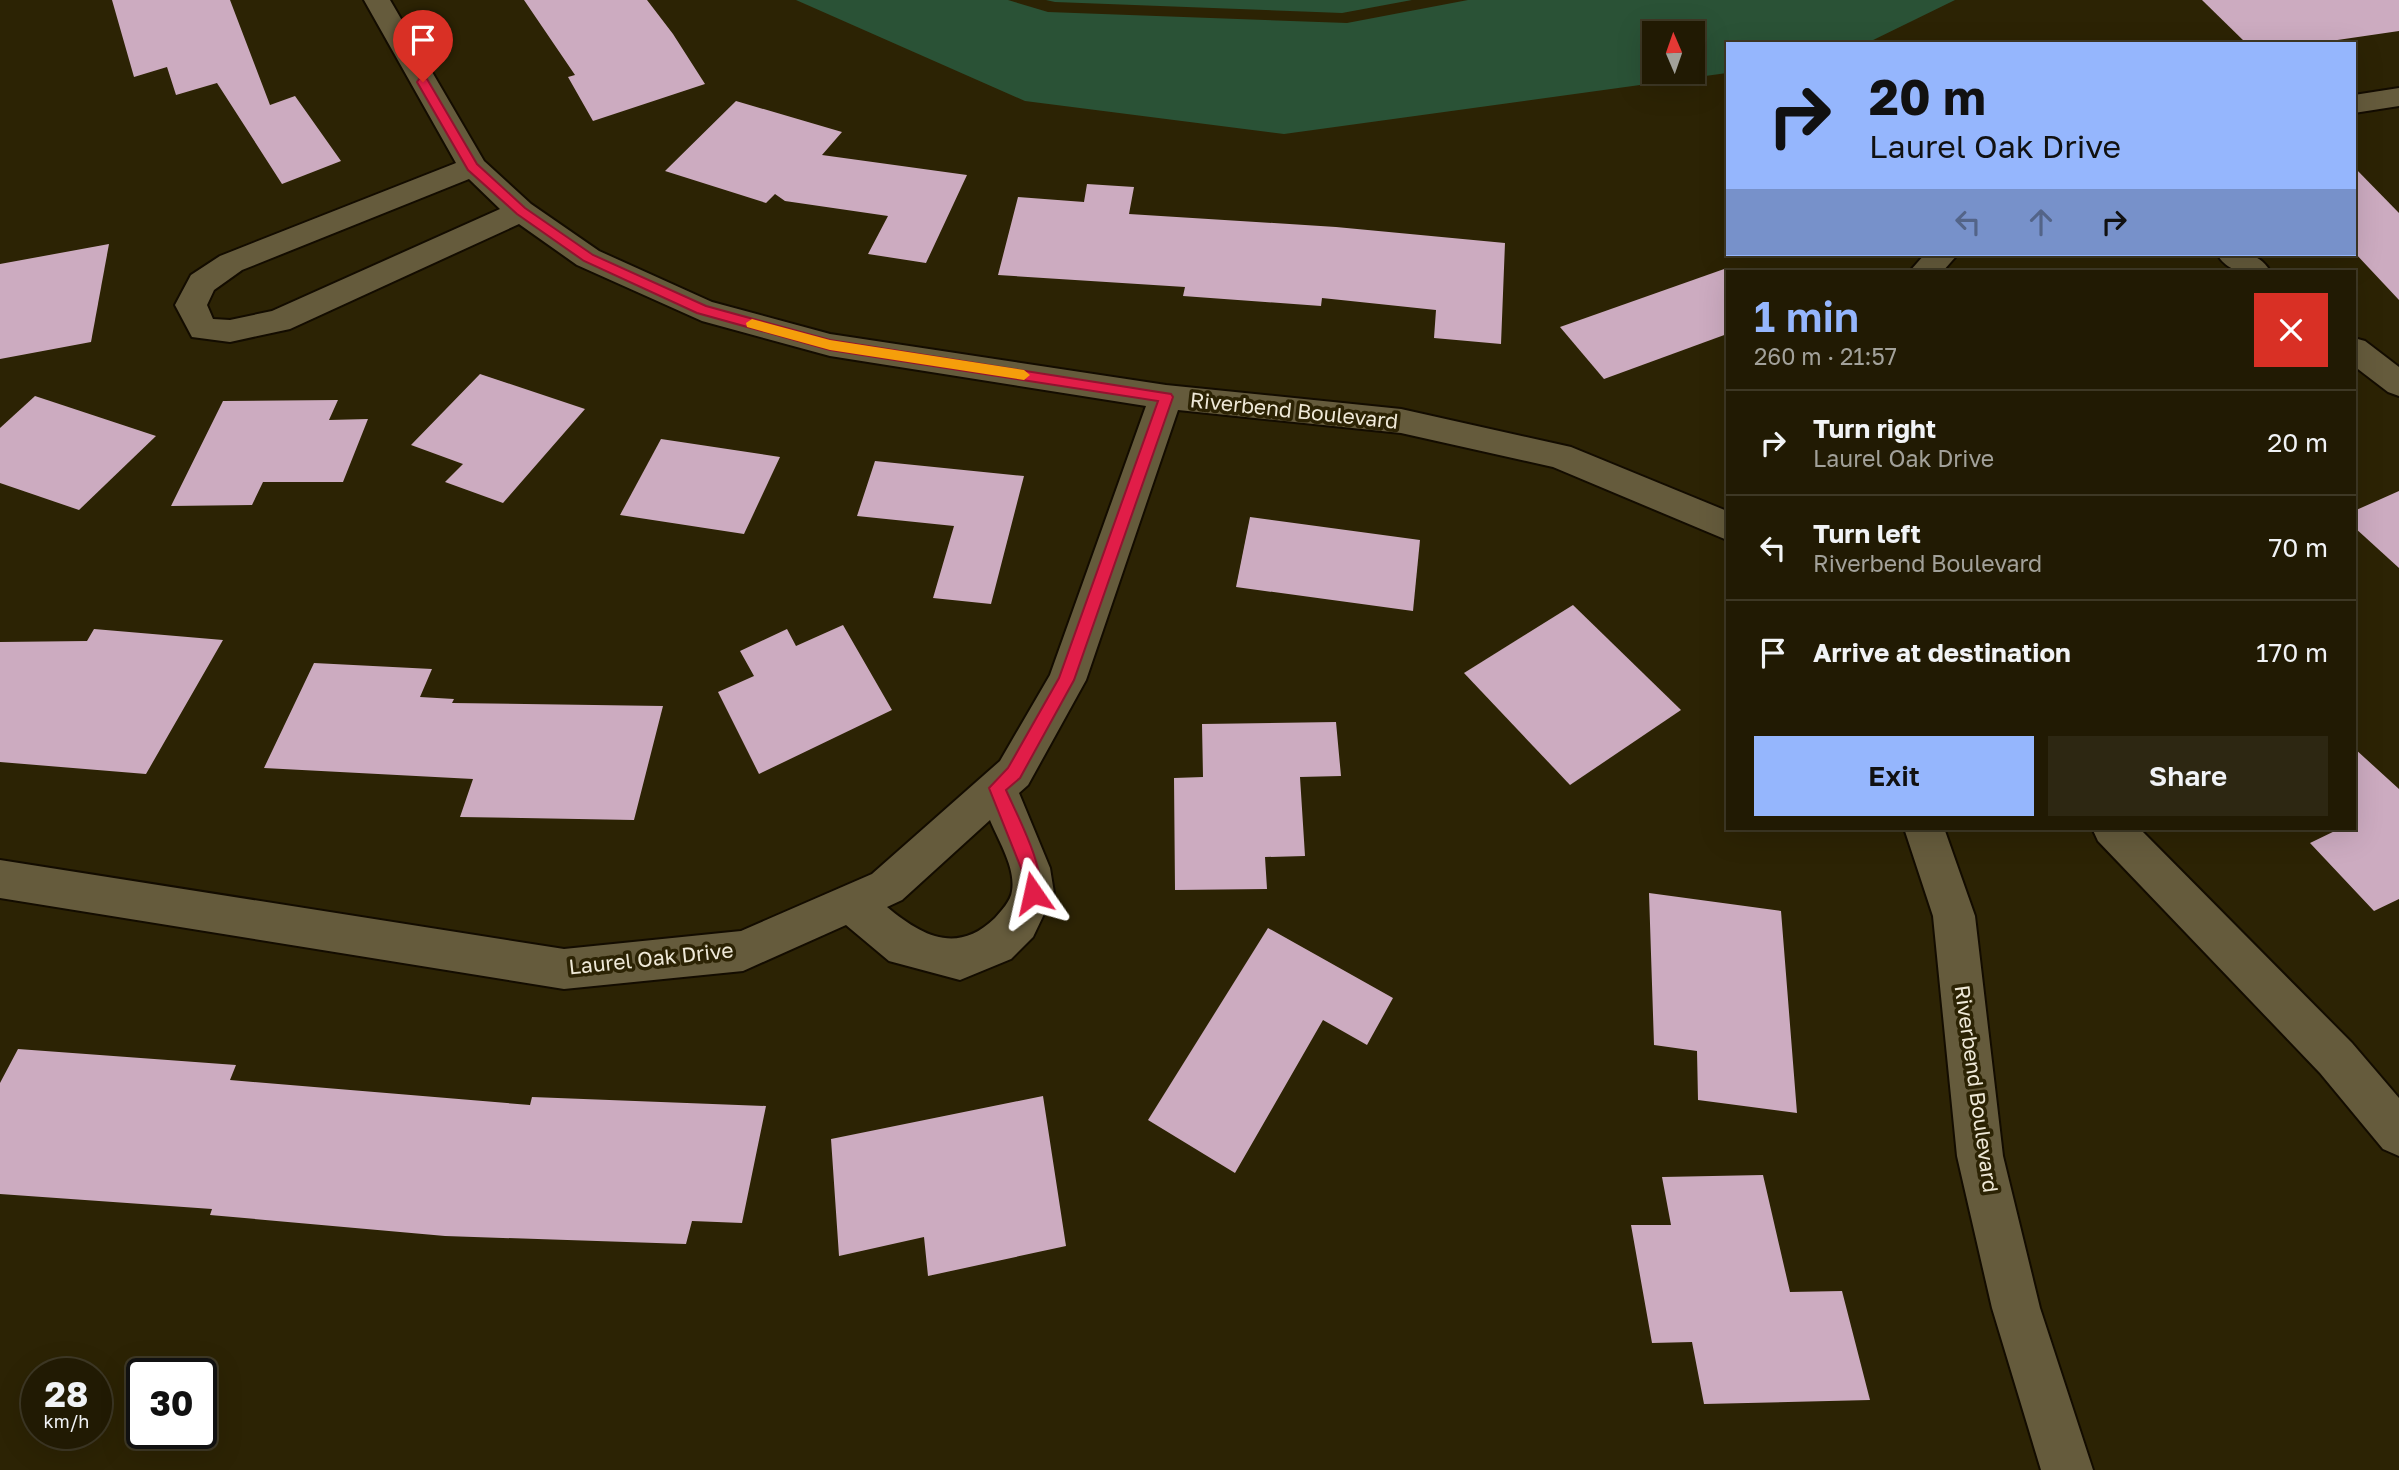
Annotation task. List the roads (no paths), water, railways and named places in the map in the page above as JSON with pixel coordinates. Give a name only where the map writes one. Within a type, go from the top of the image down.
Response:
[{"type":"street","name":"Riverbend Boulevard","points":[[377,0],[472,167],[521,211],[588,258],[702,310],[830,345],[1166,397],[1401,421],[1559,456],[1724,521]]},
{"type":"street","points":[[2356,104],[2399,97]]},
{"type":"street","points":[[472,167],[231,263],[202,283],[191,305],[203,328],[230,331],[279,321],[521,211]]},
{"type":"street","points":[[1927,270],[1941,256]]},
{"type":"street","points":[[2235,256],[2254,270]]},
{"type":"street","points":[[2356,351],[2399,384]]},
{"type":"street","name":"Laurel Oak Drive","points":[[0,880],[564,969],[743,951],[887,887],[1014,773],[1067,680],[1166,397]]},
{"type":"street","points":[[850,903],[904,947],[960,960],[996,944],[1017,923],[1033,893],[1030,868],[997,788]]},
{"type":"street","name":"Riverbend Boulevard","points":[[1925,830],[1954,916],[1980,1156],[2016,1308],[2067,1470]]},
{"type":"street","points":[[2114,830],[2336,1058],[2399,1133]]}]
